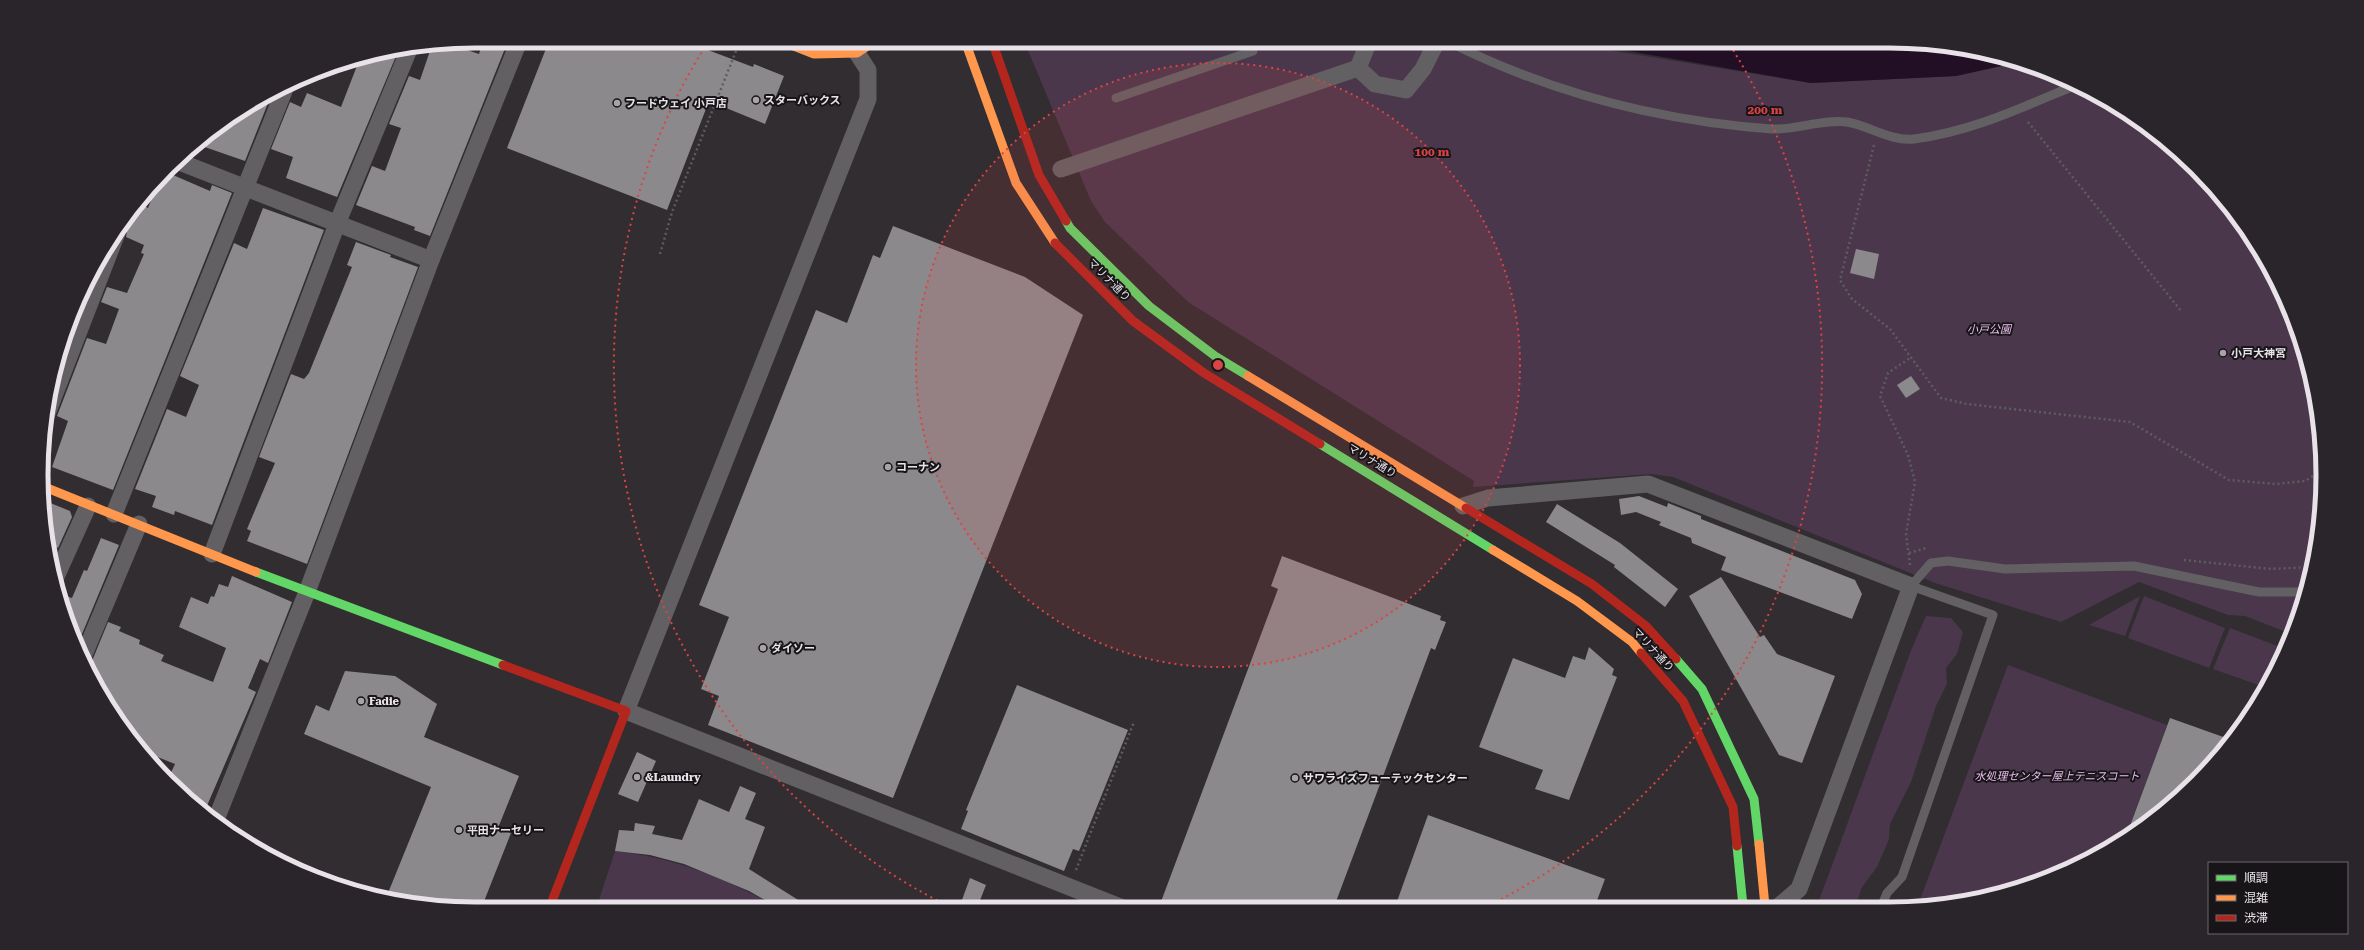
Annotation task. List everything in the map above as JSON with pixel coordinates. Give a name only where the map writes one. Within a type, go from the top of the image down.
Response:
[{"type":"street","points":[[218,816],[307,592],[431,260],[516,48]]},
{"type":"street","points":[[798,48],[814,54],[857,53],[864,48]]},
{"type":"street","name":"マリナ通り","points":[[968,48],[1016,183],[1054,242],[1133,322],[1204,373],[1577,601],[1632,642],[1683,701],[1733,807],[1743,902]]},
{"type":"street","name":"マリナ通り","points":[[994,48],[1039,175],[1070,228],[1149,306],[1215,356],[1598,589],[1646,626],[1702,689],[1754,799],[1765,902]]},
{"type":"street","points":[[1062,169],[1358,68],[1367,48]]},
{"type":"street","points":[[1358,68],[1375,84],[1406,90],[1423,69],[1434,48]]},
{"type":"street","points":[[552,902],[868,99],[868,70],[857,53]]},
{"type":"street","points":[[212,554],[338,224],[407,54]]},
{"type":"street","points":[[114,514],[247,187],[283,94]]},
{"type":"street","points":[[184,163],[431,260]]},
{"type":"street","points":[[57,388],[107,258]]},
{"type":"street","points":[[1462,506],[1488,498],[1648,484],[1911,586],[1799,889],[1784,902]]},
{"type":"street","points":[[48,489],[88,506],[114,514],[307,592],[626,711],[1107,902]]},
{"type":"street","points":[[59,570],[88,506]]},
{"type":"street","points":[[86,649],[139,524]]},
{"type":"lane","points":[[1461,48],[1485,60],[1573,93],[1661,115],[1721,125],[1775,129],[1848,122],[1878,133],[1912,139],[1972,127],[2070,88]]},
{"type":"lane","points":[[1116,98],[1253,51]]},
{"type":"lane","points":[[1883,902],[1886,893],[1902,877],[1993,615],[1911,586],[1931,563],[1948,561],[2005,569],[2134,566],[2259,592],[2299,592]]},
{"type":"path","points":[[660,254],[672,212],[737,48]]},
{"type":"path","points":[[2017,109],[2182,312]]},
{"type":"path","points":[[1878,133],[1840,280],[1852,299],[1890,329],[1941,398],[1967,404],[2130,422],[2229,480],[2276,484],[2305,481],[2316,475]]},
{"type":"path","points":[[1910,358],[1888,373],[1880,396],[1908,455],[1915,482],[1906,534],[1911,586]]},
{"type":"path","points":[[1069,887],[1134,722]]},
{"type":"green space","name":"小戸公園","points":[[1027,48],[1608,48],[1608,50],[1811,83],[1956,76],[2006,65],[2026,71],[2078,92],[2102,105],[2149,136],[2171,154],[2210,193],[2228,215],[2259,262],[2272,286],[2293,338],[2301,364],[2308,392],[2315,447],[2315,503],[2312,531],[2308,558],[2293,612],[2285,632],[2245,616],[2228,615],[2139,582],[2061,622],[1935,583],[1673,477],[1651,474],[1473,487],[1474,481],[1188,302],[1105,222],[1091,201]]},
{"type":"green space","points":[[2140,596],[2125,636],[2089,625]]},
{"type":"green space","points":[[2144,596],[2225,628],[2209,668],[2128,638]]},
{"type":"green space","points":[[1926,616],[1951,618],[1963,632],[1957,654],[1946,668],[1947,684],[1936,706],[1911,782],[1890,824],[1889,839],[1877,867],[1862,887],[1857,902],[1818,902],[1912,648]]},
{"type":"green space","points":[[2230,628],[2279,647],[2260,686],[2213,669]]},
{"type":"green space","name":"水処理センター屋上テニスコート","points":[[2008,665],[2167,725],[2129,828],[2078,858],[2026,879],[1972,894],[1920,901]]},
{"type":"green space","points":[[615,851],[637,854],[679,864],[739,887],[768,902],[598,902]]},
{"type":"shaded area","points":[[1611,48],[1917,49],[1972,56],[2006,65],[1956,76],[1811,83]]},
{"type":"building","points":[[462,48],[479,54],[481,48],[505,48],[430,236],[414,230],[415,227],[356,205],[372,166],[385,171],[401,128],[389,124],[409,76],[420,80],[430,51]]},
{"type":"building","name":"フードウェイ 小戸店","points":[[546,48],[703,48],[753,67],[754,64],[784,76],[765,124],[709,101],[667,210],[507,148]]},
{"type":"building","points":[[396,55],[337,197],[286,178],[293,157],[271,149],[290,102],[301,107],[307,93],[341,107],[357,65]]},
{"type":"building","points":[[269,101],[245,161],[202,146],[238,120]]},
{"type":"building","points":[[172,174],[210,191],[212,185],[232,193],[113,490],[52,467],[68,421],[57,416],[87,338],[106,344],[119,309],[101,302],[107,287],[127,293],[144,254],[141,253],[144,245],[126,237],[126,229],[144,206],[148,208],[154,193]]},
{"type":"building","points":[[263,208],[324,230],[212,525],[175,511],[174,515],[152,507],[156,496],[135,489],[167,409],[186,417],[199,385],[180,376],[234,243],[247,249]]},
{"type":"building","name":"コーナン","points":[[893,226],[1025,277],[1083,315],[893,798],[708,725],[719,696],[701,689],[729,617],[699,605],[816,310],[847,323],[873,255],[880,258]]},
{"type":"building","points":[[356,242],[418,267],[307,564],[247,541],[251,531],[247,529],[275,463],[259,457],[291,374],[304,379],[309,373],[352,267],[347,265]]},
{"type":"building","points":[[1856,249],[1879,254],[1874,279],[1850,273]]},
{"type":"building","points":[[1911,376],[1920,389],[1906,398],[1897,385]]},
{"type":"building","points":[[1639,496],[1667,507],[1668,503],[1701,516],[1701,519],[1855,580],[1862,594],[1852,619],[1721,570],[1726,557],[1692,543],[1691,538],[1659,525],[1661,522],[1636,512],[1621,515],[1619,499]]},
{"type":"building","points":[[49,502],[70,511],[72,517],[58,548],[54,546]]},
{"type":"building","points":[[1557,504],[1620,543],[1678,589],[1665,607],[1614,567],[1615,565],[1546,522]]},
{"type":"building","points":[[101,538],[119,545],[81,637],[66,596],[72,598],[84,570],[87,571]]},
{"type":"building","name":"サワライズフューテックセンター","points":[[1282,556],[1441,616],[1440,620],[1446,622],[1435,650],[1431,648],[1336,902],[1161,902],[1278,589],[1271,586]]},
{"type":"building","points":[[232,576],[292,602],[268,663],[260,659],[248,688],[256,692],[206,807],[170,774],[175,764],[152,755],[136,735],[105,688],[91,662],[108,622],[121,627],[119,631],[140,640],[139,644],[164,655],[161,661],[213,682],[226,648],[179,627],[191,597],[208,604],[211,596],[214,597],[219,584],[228,587]]},
{"type":"building","points":[[1721,577],[1760,637],[1764,635],[1777,654],[1835,676],[1802,763],[1779,755],[1689,596]]},
{"type":"building","points":[[1589,647],[1614,669],[1612,675],[1617,677],[1569,800],[1535,789],[1543,770],[1479,747],[1513,658],[1565,678],[1573,656],[1585,660]]},
{"type":"building","points":[[345,671],[395,676],[437,704],[424,737],[519,776],[498,828],[511,833],[484,902],[447,901],[388,893],[431,787],[304,734],[316,705],[329,711]]},
{"type":"building","points":[[1017,685],[1128,730],[1079,851],[1073,849],[1064,871],[961,829],[968,811],[966,810]]},
{"type":"building","points":[[2170,718],[2226,738],[2210,757],[2171,796],[2129,828]]},
{"type":"building","name":"&Laundry","points":[[637,752],[656,761],[638,802],[618,794]]},
{"type":"building","points":[[740,786],[756,793],[745,819],[765,827],[749,869],[801,902],[768,902],[749,891],[684,864],[650,855],[615,851],[619,830],[634,831],[635,823],[655,826],[652,834],[682,840],[699,799],[729,812]]},
{"type":"building","points":[[1428,815],[1605,879],[1596,902],[1397,902]]},
{"type":"building","points":[[970,878],[986,885],[979,902],[961,902]]},
{"type":"traffic: fast","points":[[1066,221],[1070,228],[1149,306],[1215,356],[1248,376]]},
{"type":"traffic: fast","points":[[1320,444],[1493,550]]},
{"type":"traffic: fast","points":[[256,572],[503,665]]},
{"type":"traffic: fast","points":[[1676,659],[1702,689],[1754,799],[1759,844]]},
{"type":"traffic: fast","points":[[1737,846],[1743,902]]},
{"type":"traffic: slow","points":[[799,48],[814,54],[857,53],[864,48]]},
{"type":"traffic: slow","points":[[968,48],[1016,183],[1055,243]]},
{"type":"traffic: slow","points":[[1248,376],[1466,508]]},
{"type":"traffic: slow","points":[[48,489],[256,572]]},
{"type":"traffic: slow","points":[[1493,550],[1577,601],[1632,642],[1641,653]]},
{"type":"traffic: slow","points":[[1759,844],[1765,902]]},
{"type":"traffic: jam","points":[[994,48],[1039,175],[1066,221]]},
{"type":"traffic: jam","points":[[1055,243],[1133,321],[1204,373],[1320,444]]},
{"type":"traffic: jam","points":[[1466,508],[1592,584],[1646,626],[1676,659]]},
{"type":"traffic: jam","points":[[1641,653],[1683,701],[1733,807],[1737,846]]},
{"type":"traffic: jam","points":[[503,665],[626,711],[552,902]]},
{"type":"place","name":"スターバックス","points":[[756,100]]},
{"type":"place","name":"フードウェイ 小戸店","points":[[617,103]]},
{"type":"place","name":"小戸大神宮","points":[[2223,353]]},
{"type":"place","name":"コーナン","points":[[888,467]]},
{"type":"place","name":"ダイソー","points":[[763,648]]},
{"type":"place","name":"Fadie","points":[[361,701]]},
{"type":"place","name":"&Laundry","points":[[637,777]]},
{"type":"place","name":"サワライズフューテックセンター","points":[[1295,778]]},
{"type":"place","name":"平田ナーセリー","points":[[459,830]]}]
